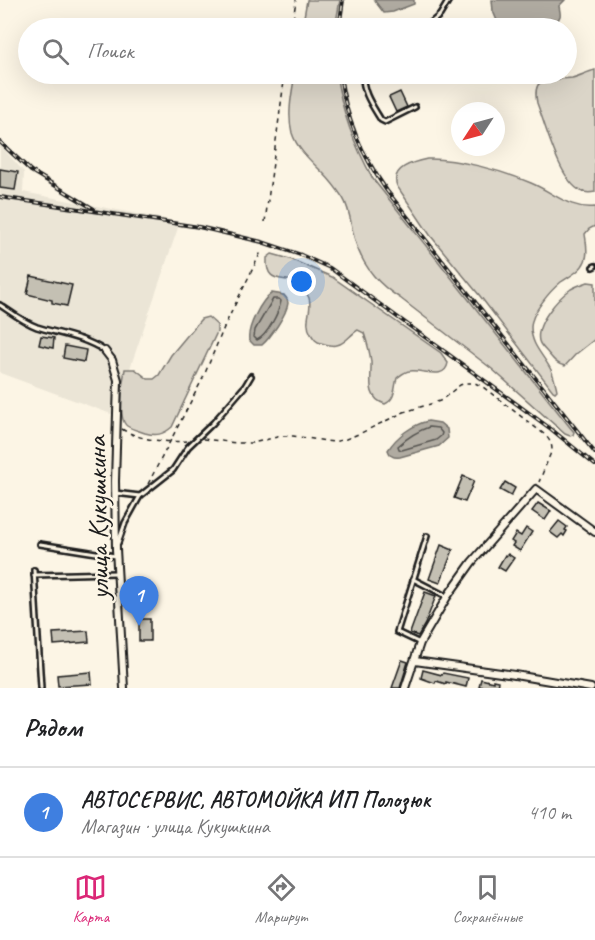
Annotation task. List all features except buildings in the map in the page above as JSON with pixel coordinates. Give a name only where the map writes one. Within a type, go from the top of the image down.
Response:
[{"type":"street","name":"улица Кукушкина","points":[[105,351],[112,360],[118,380],[116,549],[124,688]]},
{"type":"street","points":[[405,688],[420,643],[447,597],[472,562],[536,489],[595,532]]},
{"type":"street","points":[[415,661],[591,688]]},
{"type":"lane","points":[[437,18],[449,0]]},
{"type":"lane","points":[[363,84],[365,92],[385,123],[415,107]]},
{"type":"lane","points":[[0,305],[36,327],[77,337],[105,351]]},
{"type":"lane","points":[[116,549],[140,496],[173,470],[188,447],[220,416],[251,376]]},
{"type":"lane","points":[[115,494],[140,496]]},
{"type":"lane","points":[[420,643],[397,632],[427,536]]},
{"type":"lane","points":[[40,544],[117,556]]},
{"type":"lane","points":[[41,688],[34,572],[118,573]]},
{"type":"lane","points":[[413,579],[447,597]]},
{"type":"path","points":[[293,18],[296,0]]},
{"type":"path","points":[[265,222],[284,84]]},
{"type":"path","points":[[147,485],[203,378],[225,325],[262,250]]},
{"type":"path","points":[[116,424],[128,432],[170,443],[201,438],[253,443],[281,436],[333,442],[361,433],[404,412],[440,401],[460,385],[475,383],[544,434],[552,445],[536,489]]},
{"type":"shaded area","points":[[307,0],[340,0],[337,18],[304,18]]},
{"type":"shaded area","points":[[595,70],[595,192],[588,193],[573,185],[560,165],[537,103],[536,93],[539,84],[577,84],[577,76]]},
{"type":"shaded area","points":[[293,84],[338,84],[350,128],[373,179],[574,432],[573,435],[565,434],[492,369],[377,280],[357,247],[349,212],[343,198],[294,139],[291,126]]},
{"type":"shaded area","points":[[0,145],[24,172],[23,192],[180,222],[114,415],[0,373]]},
{"type":"shaded area","points":[[427,159],[465,163],[507,174],[578,206],[595,207],[595,226],[585,234],[587,255],[583,265],[552,291],[532,321],[533,340],[552,372],[557,390],[555,392],[430,235],[397,186],[396,180],[400,170]]},
{"type":"shaded area","points":[[272,254],[332,277],[441,353],[448,363],[446,368],[443,372],[438,373],[405,372],[397,378],[394,393],[389,402],[385,404],[379,401],[372,392],[371,358],[364,333],[358,330],[342,343],[335,345],[316,341],[308,325],[309,298],[299,284],[270,274],[267,268],[267,258]]},
{"type":"shaded area","points":[[588,282],[595,283],[595,339],[565,366],[555,361],[540,344],[540,327],[560,299],[571,289]]},
{"type":"shaded area","points":[[208,317],[217,325],[217,332],[172,427],[156,435],[127,426],[121,408],[125,369],[135,369],[148,379],[154,379],[201,319]]},
{"type":"water","points":[[374,0],[414,0],[414,4],[384,13]]},
{"type":"water","points":[[492,0],[565,0],[559,6],[558,18],[496,18]]},
{"type":"water","points":[[272,293],[284,295],[288,300],[287,308],[278,326],[265,342],[262,345],[254,345],[249,340],[252,322],[263,302]]},
{"type":"water","points":[[428,421],[440,423],[447,429],[448,438],[439,446],[400,457],[391,455],[388,450],[400,436],[416,425]]},
{"type":"railway","points":[[340,18],[343,0]]},
{"type":"railway","points":[[342,84],[356,136],[387,191],[595,453]]},
{"type":"railway","points":[[0,142],[31,171],[94,209]]},
{"type":"railway","points":[[0,197],[199,227],[262,242],[330,268],[551,429],[595,465]]},
{"type":"place","name":"АВТОСЕРВИС, АВТОМОЙКА ИП Полозюк","points":[[139,626]]}]
